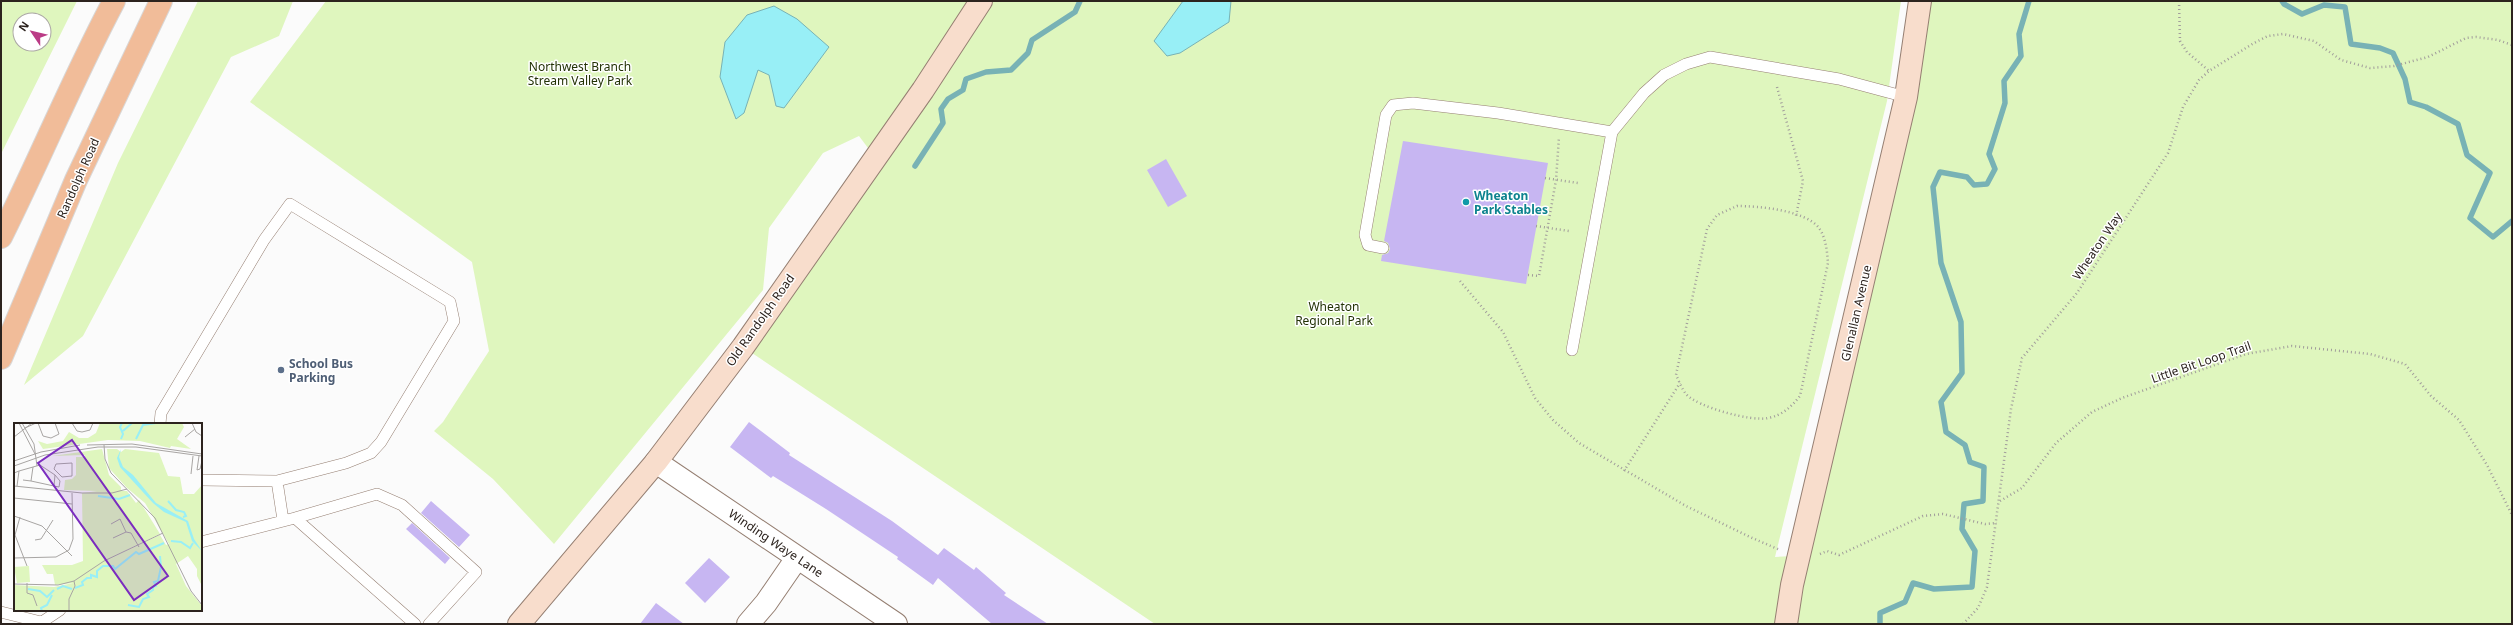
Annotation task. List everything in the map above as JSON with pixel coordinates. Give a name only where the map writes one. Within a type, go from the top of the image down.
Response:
[{"type":"main road","points":[[1,237],[37,165],[87,52],[114,1]]},
{"type":"main road","name":"Randolph Road","points":[[1,358],[76,180],[160,1]]},
{"type":"street","name":"Old Randolph Road","points":[[519,624],[656,462],[743,347],[923,90],[981,1]]},
{"type":"street","name":"Glenallan Avenue","points":[[1786,624],[1792,584],[1906,97],[1920,1]]},
{"type":"street","name":"Winding Waye Lane","points":[[656,462],[896,624]]},
{"type":"street","points":[[748,624],[766,603],[797,558]]},
{"type":"lane","points":[[1572,350],[1612,132],[1644,93],[1664,75],[1686,64],[1710,58],[1840,79],[1906,97]]},
{"type":"lane","points":[[1383,248],[1368,245],[1365,235],[1386,115],[1393,105],[1413,103],[1498,113],[1612,132]]},
{"type":"lane","points":[[160,423],[161,413],[264,240],[290,204],[450,302],[454,321],[381,442],[371,453],[346,463],[277,481],[202,480]]},
{"type":"lane","points":[[277,481],[283,520]]},
{"type":"lane","points":[[202,542],[283,520],[296,518],[377,494],[402,505],[476,572],[429,624]]},
{"type":"lane","points":[[296,518],[415,624]]},
{"type":"lane","points":[[1,612],[40,623],[58,611]]},
{"type":"path","points":[[2179,1],[2180,41],[2187,52],[2209,71]]},
{"type":"path","name":"Wheaton Way","points":[[1963,624],[1978,608],[1987,587],[2000,501],[2011,409],[2022,358],[2077,293],[2130,213],[2168,153],[2183,107],[2192,90],[2209,71],[2268,36],[2283,34],[2314,41],[2341,60],[2370,68],[2394,66],[2428,57],[2466,38],[2476,37],[2498,40],[2512,45]]},
{"type":"path","points":[[1777,87],[1803,182],[1796,216]]},
{"type":"path","points":[[1528,275],[1539,276],[1556,180],[1559,135]]},
{"type":"path","points":[[1545,178],[1578,183]]},
{"type":"path","points":[[1737,206],[1763,206],[1796,216],[1805,218],[1818,227],[1826,242],[1828,263],[1800,396],[1788,411],[1767,419],[1743,416],[1706,407],[1687,395],[1676,375],[1707,230],[1717,215],[1737,206]]},
{"type":"path","points":[[1536,226],[1570,231]]},
{"type":"path","points":[[1460,281],[1503,332],[1535,398],[1552,420],[1579,443],[1624,471],[1750,537],[1800,555],[1815,557],[1828,551],[1839,555],[1923,516],[1943,514],[1985,524],[1997,523]]},
{"type":"path","name":"Little Bit Loop Trail","points":[[2000,501],[2022,488],[2056,443],[2092,412],[2122,398],[2246,354],[2292,346],[2370,354],[2405,364],[2431,396],[2459,420],[2487,465],[2512,515]]},
{"type":"path","points":[[1624,471],[1680,383]]},
{"type":"green space","points":[[1,1],[77,1],[52,51],[52,12],[12,12],[12,52],[52,52],[1,154]]},
{"type":"green space","points":[[198,1],[293,1],[279,36],[231,57],[83,336],[24,385],[118,163]]},
{"type":"green space","points":[[326,1],[1901,1],[1887,101],[1775,557],[1793,556],[1919,1],[2512,1],[2512,624],[1155,624],[743,347],[874,156],[859,136],[823,153],[769,228],[763,290],[554,544],[493,479],[434,431],[443,422],[489,351],[472,262],[250,102]],"holes":[[[761,40],[769,75],[758,69],[752,86]]]},
{"type":"water","points":[[1183,1],[1231,1],[1229,22],[1180,53],[1167,56],[1154,41]]},
{"type":"water","points":[[774,6],[797,19],[829,47],[784,108],[776,106],[769,75],[758,70],[744,113],[736,119],[720,77],[725,42],[747,15]]},
{"type":"building","name":"Wheaton Park Stables","points":[[1403,141],[1548,163],[1526,284],[1381,261],[1382,255],[1388,253],[1390,249],[1388,243],[1384,241]]},
{"type":"building","points":[[1166,159],[1187,196],[1168,207],[1147,170]]},
{"type":"building","points":[[749,422],[790,453],[789,455],[892,521],[938,555],[944,548],[974,570],[976,567],[1006,593],[1004,595],[1048,624],[992,624],[938,578],[933,585],[897,559],[898,557],[826,509],[773,476],[771,478],[730,447]]},
{"type":"building","points":[[431,501],[470,535],[459,547],[421,513]]},
{"type":"building","points":[[412,523],[450,558],[445,564],[406,529]]},
{"type":"building","points":[[709,558],[730,577],[705,603],[685,583]]},
{"type":"building","points":[[656,603],[684,624],[640,624]]},
{"type":"waterway","points":[[915,166],[943,123],[941,109],[948,99],[963,90],[966,79],[986,72],[1011,70],[1028,53],[1032,40],[1075,12],[1080,1]]},
{"type":"waterway","points":[[1880,624],[1880,613],[1905,602],[1913,583],[1934,589],[1972,587],[1975,551],[1962,529],[1964,504],[1983,501],[1984,467],[1970,462],[1965,445],[1946,432],[1941,402],[1962,373],[1961,322],[1941,263],[1933,187],[1940,172],[1967,177],[1974,185],[1987,184],[1995,169],[1989,154],[2005,103],[2004,81],[2021,56],[2019,34],[2029,1]]},
{"type":"waterway","points":[[2282,1],[2284,4],[2302,14],[2324,5],[2345,7],[2351,44],[2380,48],[2393,53],[2405,79],[2410,102],[2426,107],[2458,124],[2467,155],[2490,173],[2470,218],[2493,237],[2512,221]]},
{"type":"place","name":"Wheaton Park Stables","points":[[1466,202]]},
{"type":"place","name":"School Bus Parking","points":[[281,370]]},
{"type":"park label","name":"Northwest Branch Stream Valley Park","points":[[580,73]]},
{"type":"park label","name":"Wheaton Regional Park","points":[[1334,313]]}]
